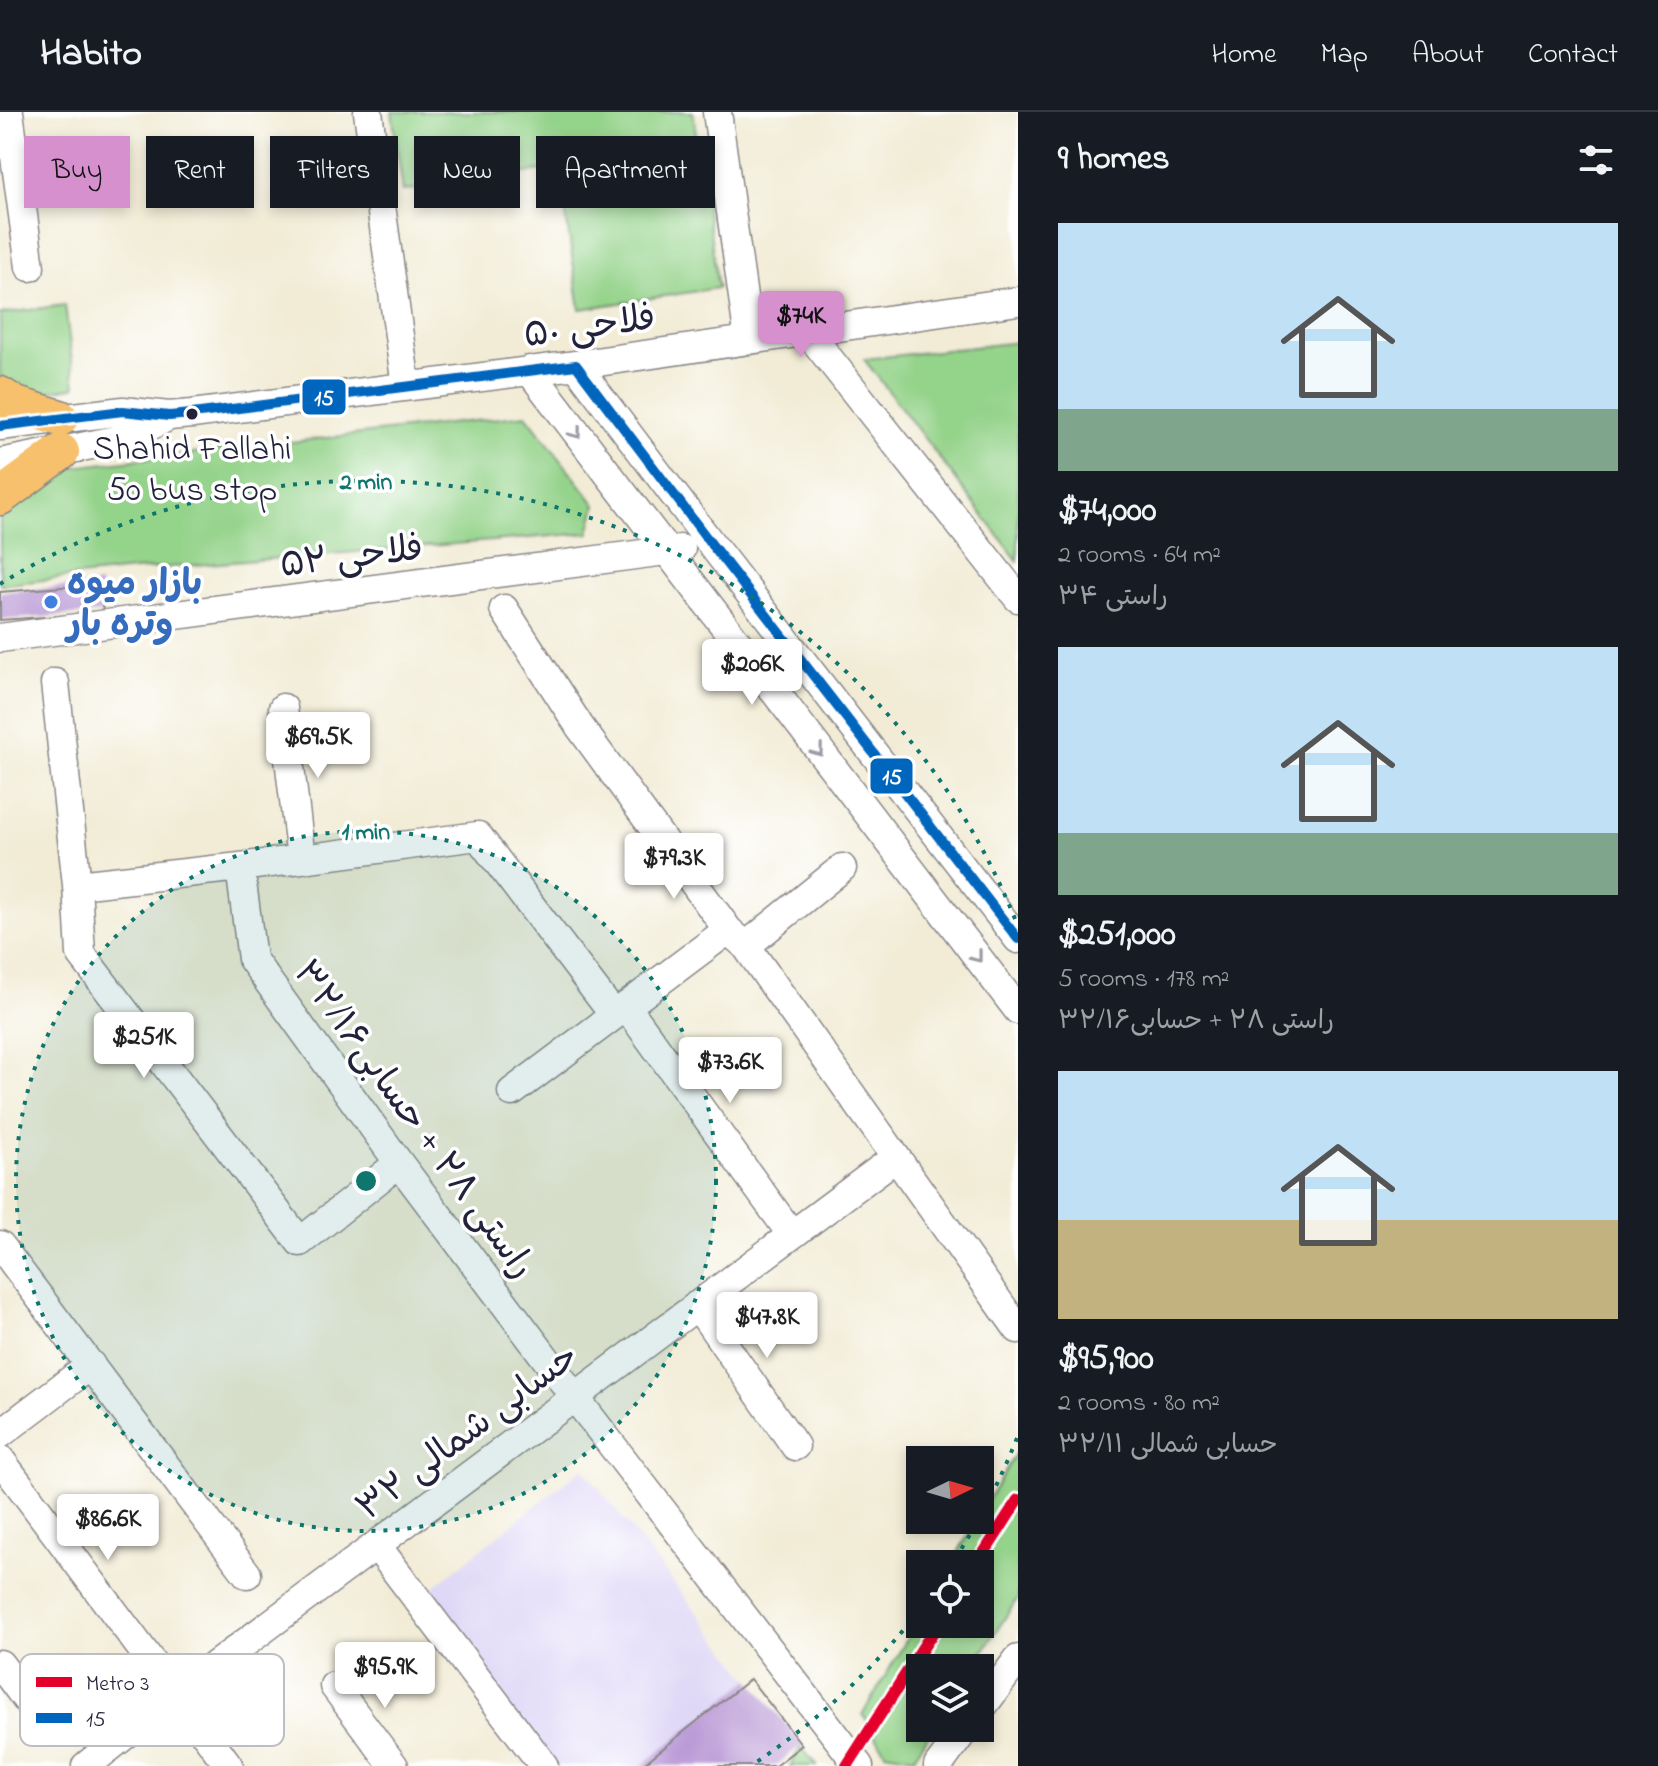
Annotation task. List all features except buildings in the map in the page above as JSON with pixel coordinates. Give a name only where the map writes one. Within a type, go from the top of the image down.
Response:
[{"type":"main road","points":[[0,395],[61,435],[0,497]]},
{"type":"street","points":[[9,112],[30,267]]},
{"type":"street","points":[[368,112],[406,386]]},
{"type":"street","points":[[717,112],[749,340]]},
{"type":"street","name":"فلاحی ۵۰","points":[[0,463],[123,411],[169,416],[576,365],[1018,301]]},
{"type":"street","points":[[807,331],[1018,598]]},
{"type":"street","points":[[576,365],[1018,939]]},
{"type":"street","points":[[529,370],[1018,1010]]},
{"type":"street","name":"فلاحی ۵۰","points":[[0,426],[61,435]]},
{"type":"street","name":"فلاحی ۵۲","points":[[0,638],[712,545]]},
{"type":"street","points":[[504,609],[580,727],[737,938],[1018,1329]]},
{"type":"street","points":[[55,683],[77,885],[81,954],[300,1242],[399,1163]]},
{"type":"street","points":[[283,708],[301,859]]},
{"type":"street","points":[[77,885],[478,836],[620,1011],[792,1235]]},
{"type":"street","name":"راستی ۲۸ + حسابی۳۲/۱۶","points":[[240,867],[252,959],[399,1163],[574,1396],[859,1766]]},
{"type":"street","points":[[512,1092],[620,1011],[842,868]]},
{"type":"street","name":"حسابی شمالی ۳۲","points":[[230,1654],[895,1158]]},
{"type":"street","points":[[0,1245],[247,1574]]},
{"type":"street","points":[[697,1305],[795,1446]]},
{"type":"street","points":[[0,1434],[91,1365]]},
{"type":"street","points":[[0,1459],[143,1654]]},
{"type":"street","points":[[376,1545],[544,1766]]},
{"type":"street","points":[[994,1691],[1018,1659]]},
{"type":"street","points":[[0,1664],[20,1691]]},
{"type":"street","points":[[334,1686],[394,1766]]},
{"type":"street","points":[[938,1766],[956,1742]]},
{"type":"street","name":"حسابی شمالی ۳۲","points":[[86,1766],[111,1746]]},
{"type":"street","points":[[213,1746],[229,1766]]},
{"type":"shaded area","points":[[583,1468],[802,1745],[775,1766],[547,1766],[416,1601]]},
{"type":"green space","points":[[392,112],[693,112],[696,136],[536,136],[536,171],[520,174],[520,136],[414,136],[414,189],[403,191],[398,136],[395,136]]},
{"type":"green space","points":[[565,208],[707,208],[718,288],[580,309]]},
{"type":"green space","points":[[65,305],[75,387],[25,395],[0,380],[0,314]]},
{"type":"green space","points":[[1018,342],[1018,561],[864,359]]},
{"type":"green space","points":[[526,415],[596,505],[589,533],[123,571],[0,585],[0,515],[55,469]]},
{"type":"green space","points":[[1018,1449],[1018,1598],[994,1635],[994,1550],[959,1550],[969,1534],[994,1534],[994,1490]]},
{"type":"green space","points":[[908,1638],[992,1638],[981,1654],[906,1654],[906,1742],[924,1742],[914,1757],[885,1752],[863,1714]]},
{"type":"green space","points":[[801,1747],[817,1766],[790,1766]]},
{"type":"metro line","name":"3","points":[[986,1550],[1018,1500]]},
{"type":"metro line","name":"3","points":[[847,1766],[929,1638]]},
{"type":"transit line","name":"15","points":[[0,426],[123,411],[169,416],[192,414],[576,365],[1018,939]]},
{"type":"place","name":"Shahid Fallahi 50 bus stop","points":[[192,414]]},
{"type":"place","name":"بازار میوه وتره بار","points":[[51,602]]}]
